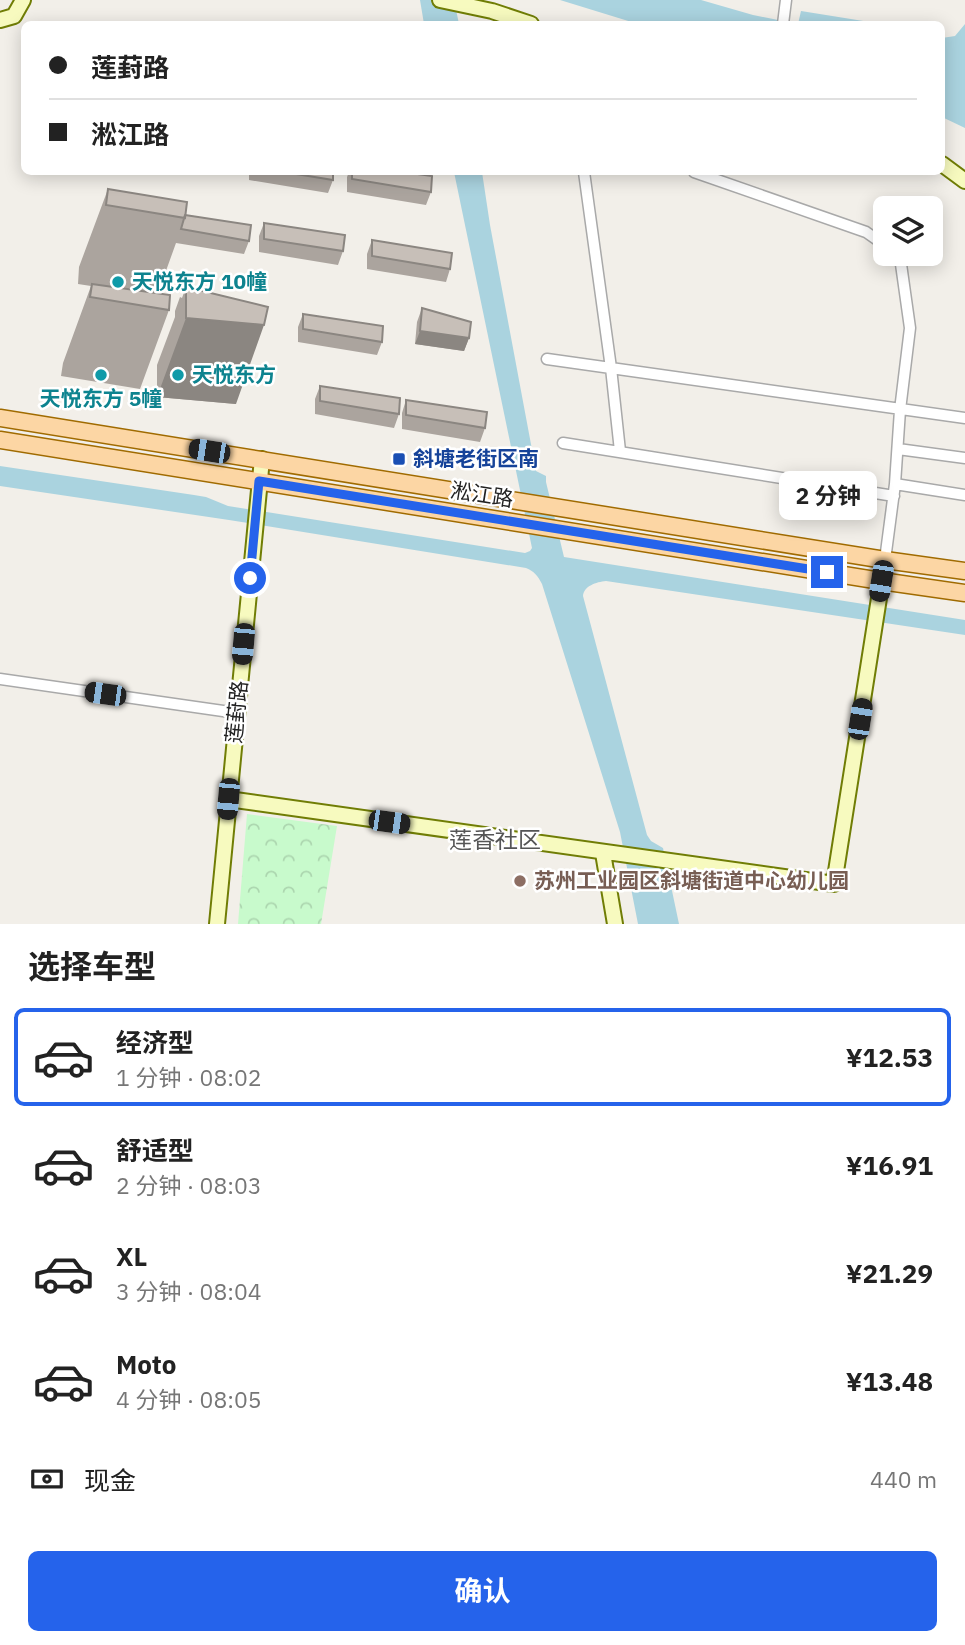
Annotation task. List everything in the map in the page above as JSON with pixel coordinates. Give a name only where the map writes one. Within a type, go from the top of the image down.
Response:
[{"type":"main road","name":"淞江路","points":[[0,418],[965,571]]},
{"type":"main road","name":"淞江路","points":[[0,440],[965,593]]},
{"type":"street","points":[[0,20],[14,16],[23,0]]},
{"type":"street","points":[[440,0],[492,11],[522,21]]},
{"type":"street","points":[[784,20],[786,0]]},
{"type":"street","points":[[945,166],[965,181]]},
{"type":"street","points":[[584,175],[620,451]]},
{"type":"street","points":[[703,175],[866,232],[873,237]]},
{"type":"street","points":[[228,799],[834,884],[894,496],[900,410],[910,328],[901,266]]},
{"type":"street","points":[[547,359],[965,418]]},
{"type":"street","points":[[563,443],[894,496]]},
{"type":"street","points":[[898,449],[965,458]]},
{"type":"street","name":"莲葑路","points":[[217,924],[262,459]]},
{"type":"street","points":[[895,484],[965,495]]},
{"type":"street","points":[[0,679],[237,713]]},
{"type":"street","points":[[603,853],[615,924]]},
{"type":"green space","points":[[247,814],[337,826],[321,924],[238,924]]},
{"type":"water","points":[[420,0],[454,0],[458,21],[424,21]]},
{"type":"water","points":[[560,0],[701,0],[783,21],[628,21]]},
{"type":"water","points":[[801,11],[863,21],[799,21]]},
{"type":"water","points":[[965,24],[965,128],[945,118],[945,38],[955,36]]},
{"type":"water","points":[[455,175],[482,175],[536,471],[546,476],[564,557],[965,620],[965,635],[606,581],[588,587],[583,596],[647,835],[651,841],[663,848],[679,924],[638,924],[620,832],[542,584],[531,571],[526,568],[229,520],[0,486],[0,466],[206,497],[228,506],[525,553],[532,548]]},
{"type":"building","points":[[302,175],[333,175],[333,180]]},
{"type":"building","points":[[352,175],[432,176],[431,192],[352,179]]},
{"type":"building","points":[[108,189],[187,202],[185,218],[106,205]]},
{"type":"building","points":[[185,215],[251,225],[249,241],[181,229]]},
{"type":"building","points":[[264,223],[345,235],[343,251],[264,239]]},
{"type":"building","points":[[372,240],[452,253],[450,269],[372,256]]},
{"type":"building","points":[[92,284],[170,295],[169,310],[90,297]]},
{"type":"building","points":[[186,287],[268,307],[264,325],[186,318]]},
{"type":"building","points":[[422,308],[471,322],[469,338],[420,331]]},
{"type":"building","points":[[303,314],[383,326],[382,342],[303,329]]},
{"type":"building","points":[[320,386],[400,398],[399,414],[320,401]]},
{"type":"building","points":[[406,400],[487,412],[485,428],[406,415]]},
{"type":"place","name":"天悦东方 10幢","points":[[118,282]]},
{"type":"place","name":"天悦东方 5幢","points":[[101,375]]},
{"type":"place","name":"天悦东方","points":[[178,375]]},
{"type":"place","name":"斜塘老街区南","points":[[399,459]]},
{"type":"place","name":"苏州工业园区斜塘街道中心幼儿园","points":[[520,881]]},
{"type":"district","name":"莲香社区","points":[[495,840]]},
{"type":"route","points":[[250,578],[259,481],[827,572]]}]
